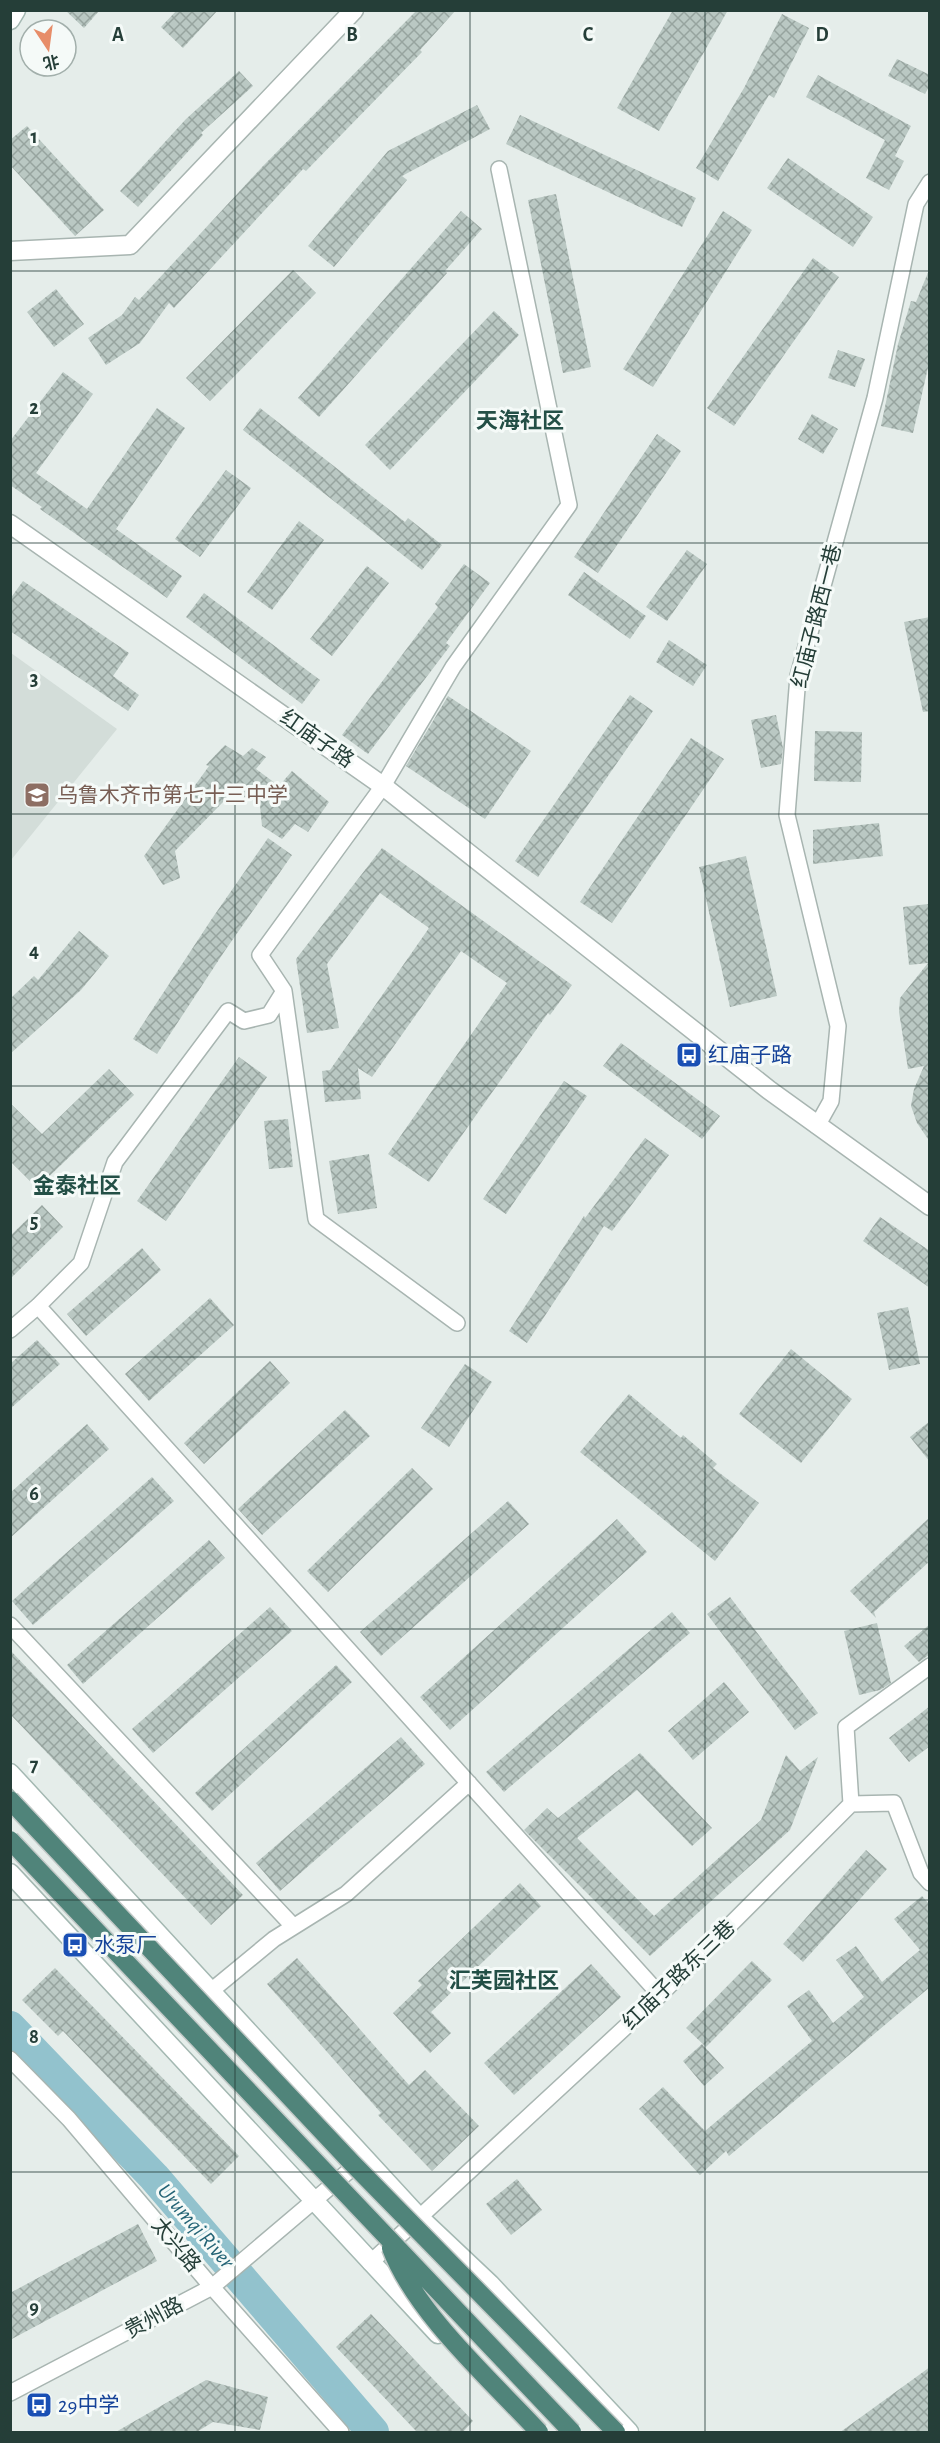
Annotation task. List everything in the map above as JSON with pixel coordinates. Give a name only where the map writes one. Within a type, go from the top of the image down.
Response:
[{"type":"highway","points":[[10,1800],[352,2163],[616,2433]]},
{"type":"highway","points":[[10,1840],[572,2433]]},
{"type":"highway","points":[[388,2240],[400,2271],[444,2330],[539,2433]]},
{"type":"main road","points":[[10,20],[16,10]]},
{"type":"main road","points":[[10,251],[130,245],[354,10]]},
{"type":"main road","name":"红庙子路","points":[[10,524],[383,786],[817,1126],[930,1206]]},
{"type":"main road","points":[[10,1773],[419,2217],[490,2284],[628,2433]]},
{"type":"main road","points":[[10,1873],[370,2263],[531,2433]]},
{"type":"street","points":[[458,1323],[316,1219],[284,991],[260,955],[383,786],[453,667],[569,505],[499,169]]},
{"type":"street","name":"红庙子路西一巷","points":[[817,1126],[831,1101],[838,1026],[787,815],[798,676],[875,398],[916,204],[930,182]]},
{"type":"street","points":[[10,1330],[81,1263],[115,1162],[228,1011],[243,1021],[269,1016],[284,991]]},
{"type":"street","points":[[38,1306],[660,1995]]},
{"type":"street","points":[[10,1625],[293,1926]]},
{"type":"street","points":[[930,1666],[846,1727],[851,1804],[894,1803],[921,1873],[930,1883]]},
{"type":"street","points":[[211,1991],[293,1926],[346,1894],[469,1783]]},
{"type":"street","name":"红庙子路东三巷","points":[[370,2263],[660,1995],[851,1804]]},
{"type":"street","name":"太兴路","points":[[10,2059],[69,2119],[215,2284],[341,2433]]},
{"type":"street","name":"贵州路","points":[[10,2393],[215,2284],[365,2157]]},
{"type":"shaded area","name":"乌鲁木齐市第七十三中学","points":[[11,653],[117,729],[11,860]]},
{"type":"building","points":[[65,10],[100,10],[84,28],[78,22],[78,18],[73,18]]},
{"type":"building","points":[[177,10],[218,10],[183,48],[161,27]]},
{"type":"building","points":[[417,10],[456,10],[420,50],[422,52],[306,171],[303,169],[174,308],[169,303],[140,343],[106,365],[88,338],[122,315],[135,297],[139,300],[263,166]]},
{"type":"building","points":[[673,10],[728,10],[659,131],[617,108]]},
{"type":"building","points":[[782,14],[809,28],[774,98],[769,95],[718,181],[696,168],[744,88]]},
{"type":"building","points":[[897,59],[930,75],[930,85],[925,94],[888,76]]},
{"type":"building","points":[[239,71],[253,86],[201,133],[203,135],[138,207],[120,191],[186,119]]},
{"type":"building","points":[[818,75],[911,126],[895,156],[904,161],[889,190],[866,178],[885,140],[806,97]]},
{"type":"building","points":[[477,105],[490,129],[402,176],[407,180],[334,267],[308,246],[388,151]]},
{"type":"building","points":[[520,115],[696,198],[682,227],[506,144]]},
{"type":"building","points":[[27,126],[104,210],[75,236],[10,165],[10,140]]},
{"type":"building","points":[[788,158],[873,217],[853,247],[767,188]]},
{"type":"building","points":[[556,194],[591,367],[563,373],[528,200]]},
{"type":"building","points":[[461,211],[482,229],[445,271],[447,273],[319,417],[298,398]]},
{"type":"building","points":[[723,211],[752,230],[653,387],[623,369]]},
{"type":"building","points":[[813,258],[839,277],[734,426],[707,408]]},
{"type":"building","points":[[293,270],[316,293],[210,401],[186,378]]},
{"type":"building","points":[[929,270],[930,359],[913,433],[881,426],[898,344],[911,301],[916,302]]},
{"type":"building","points":[[56,289],[84,324],[54,347],[27,312]]},
{"type":"building","points":[[494,311],[519,335],[390,470],[365,445]]},
{"type":"building","points":[[838,350],[865,359],[855,387],[828,378]]},
{"type":"building","points":[[63,372],[93,394],[36,473],[87,509],[157,408],[185,428],[116,529],[182,576],[167,598],[40,509],[42,507],[10,485],[10,441]]},
{"type":"building","points":[[260,408],[405,522],[408,518],[442,545],[422,570],[243,430]]},
{"type":"building","points":[[812,414],[838,429],[823,454],[798,439]]},
{"type":"building","points":[[657,434],[681,451],[598,573],[574,557]]},
{"type":"building","points":[[226,470],[251,488],[200,557],[175,539]]},
{"type":"building","points":[[299,521],[324,540],[272,610],[247,592]]},
{"type":"building","points":[[687,550],[707,564],[667,621],[646,607]]},
{"type":"building","points":[[464,564],[490,583],[446,643],[450,646],[368,754],[342,735],[438,607],[435,604]]},
{"type":"building","points":[[367,566],[389,583],[332,656],[310,639]]},
{"type":"building","points":[[584,572],[646,616],[630,639],[568,595]]},
{"type":"building","points":[[23,581],[129,653],[113,676],[139,695],[128,711],[10,631],[10,599]]},
{"type":"building","points":[[204,593],[320,680],[302,704],[186,617]]},
{"type":"building","points":[[930,617],[930,711],[923,712],[904,622]]},
{"type":"building","points":[[669,640],[707,665],[693,686],[656,662]]},
{"type":"building","points":[[630,695],[653,711],[538,877],[515,861]]},
{"type":"building","points":[[448,696],[531,751],[485,819],[406,766]]},
{"type":"building","points":[[776,715],[783,748],[781,764],[761,768],[751,720]]},
{"type":"building","points":[[815,731],[862,732],[861,782],[814,781]]},
{"type":"building","points":[[691,738],[724,759],[612,923],[580,902]]},
{"type":"building","points":[[225,745],[243,756],[252,748],[266,757],[256,769],[279,786],[292,771],[329,802],[308,832],[295,824],[282,839],[262,826],[259,795],[224,801],[175,851],[180,878],[163,885],[144,856],[209,766],[206,765]]},
{"type":"building","points":[[879,823],[883,856],[813,864],[813,830]]},
{"type":"building","points":[[268,838],[292,855],[224,952],[157,1054],[133,1039]]},
{"type":"building","points":[[382,848],[572,985],[550,1015],[548,1013],[429,1182],[388,1154],[507,983],[461,951],[372,1077],[358,1068],[361,1099],[325,1102],[322,1071],[330,1070],[429,928],[380,893],[327,964],[339,1028],[307,1033],[296,959]]},
{"type":"building","points":[[746,856],[777,996],[730,1007],[699,867]]},
{"type":"building","points":[[928,904],[930,921],[930,1142],[917,1123],[911,1106],[914,1089],[924,1066],[908,1069],[899,1012],[900,998],[928,963],[909,965],[903,907]]},
{"type":"building","points":[[79,931],[109,956],[81,990],[10,1054],[10,999],[34,976],[38,980]]},
{"type":"building","points":[[621,1043],[720,1116],[702,1139],[603,1066]]},
{"type":"building","points":[[239,1057],[267,1077],[166,1221],[137,1201]]},
{"type":"building","points":[[109,1069],[134,1095],[37,1188],[10,1161],[10,1103],[42,1134]]},
{"type":"building","points":[[564,1081],[587,1096],[506,1214],[483,1199]]},
{"type":"building","points":[[288,1119],[293,1167],[269,1169],[264,1121]]},
{"type":"building","points":[[645,1138],[669,1155],[612,1231],[604,1226],[527,1343],[509,1331],[584,1216],[585,1218]]},
{"type":"building","points":[[369,1154],[377,1208],[338,1214],[329,1161]]},
{"type":"building","points":[[42,1205],[63,1227],[10,1279],[10,1236]]},
{"type":"building","points":[[880,1217],[930,1251],[930,1288],[863,1241]]},
{"type":"building","points":[[142,1248],[161,1270],[86,1336],[67,1314]]},
{"type":"building","points":[[210,1298],[234,1325],[149,1401],[125,1374]]},
{"type":"building","points":[[908,1307],[920,1364],[889,1370],[877,1313]]},
{"type":"building","points":[[37,1340],[60,1364],[10,1409],[10,1364]]},
{"type":"building","points":[[791,1349],[852,1399],[801,1463],[739,1414]]},
{"type":"building","points":[[270,1361],[290,1383],[204,1464],[184,1443]]},
{"type":"building","points":[[465,1364],[492,1382],[449,1447],[421,1428]]},
{"type":"building","points":[[629,1394],[681,1438],[683,1435],[717,1464],[713,1468],[759,1503],[715,1561],[580,1452]]},
{"type":"building","points":[[345,1410],[370,1436],[262,1535],[238,1509]]},
{"type":"building","points":[[930,1421],[930,1462],[910,1437]]},
{"type":"building","points":[[87,1424],[109,1449],[10,1538],[10,1493]]},
{"type":"building","points":[[412,1468],[433,1489],[328,1592],[307,1571]]},
{"type":"building","points":[[152,1477],[174,1501],[33,1625],[12,1601]]},
{"type":"building","points":[[508,1501],[529,1524],[381,1656],[360,1632]]},
{"type":"building","points":[[930,1517],[930,1561],[874,1612],[876,1618],[850,1591]]},
{"type":"building","points":[[617,1519],[647,1552],[450,1730],[420,1697]]},
{"type":"building","points":[[209,1540],[225,1558],[83,1684],[67,1665]]},
{"type":"building","points":[[730,1597],[818,1713],[795,1730],[707,1614]]},
{"type":"building","points":[[270,1607],[292,1631],[153,1753],[132,1729]]},
{"type":"building","points":[[672,1612],[690,1633],[504,1792],[486,1772]]},
{"type":"building","points":[[877,1623],[891,1683],[880,1690],[859,1695],[844,1631]]},
{"type":"building","points":[[930,1624],[930,1654],[919,1662],[904,1646]]},
{"type":"building","points":[[10,1650],[243,1895],[211,1925],[10,1714]]},
{"type":"building","points":[[336,1665],[352,1682],[212,1811],[195,1793]]},
{"type":"building","points":[[724,1682],[749,1712],[693,1760],[668,1731]]},
{"type":"building","points":[[930,1706],[930,1746],[909,1762],[889,1738]]},
{"type":"building","points":[[401,1737],[425,1764],[280,1891],[256,1863]]},
{"type":"building","points":[[640,1753],[712,1828],[692,1846],[637,1790],[577,1838],[654,1916],[761,1820],[786,1755],[800,1771],[818,1757],[790,1830],[650,1956],[524,1830],[547,1808],[558,1818]]},
{"type":"building","points":[[866,1850],[887,1869],[803,1962],[783,1944]]},
{"type":"building","points":[[520,1883],[541,1906],[431,2012],[451,2033],[430,2053],[393,2013],[422,1985],[418,1981]]},
{"type":"building","points":[[922,1896],[930,1905],[930,1987],[729,2156],[726,2151],[700,2175],[639,2109],[663,2087],[705,2131],[812,2041],[787,2006],[809,1990],[833,2023],[864,1997],[836,1960],[856,1946],[882,1982],[920,1950],[894,1919]]},
{"type":"building","points":[[297,1958],[409,2085],[425,2070],[479,2126],[432,2171],[378,2115],[381,2113],[267,1984]]},
{"type":"building","points":[[752,1961],[772,1980],[706,2047],[686,2028]]},
{"type":"building","points":[[591,1964],[621,1997],[514,2095],[484,2063]]},
{"type":"building","points":[[55,1968],[239,2156],[211,2184],[63,2031],[58,2036],[22,2000]]},
{"type":"building","points":[[702,2044],[724,2068],[704,2086],[683,2061]]},
{"type":"building","points":[[517,2179],[542,2210],[511,2235],[486,2204]]},
{"type":"building","points":[[138,2224],[157,2261],[10,2340],[10,2293]]},
{"type":"building","points":[[371,2314],[473,2421],[462,2433],[418,2433],[336,2347]]},
{"type":"building","points":[[930,2367],[930,2433],[839,2433]]},
{"type":"building","points":[[206,2380],[268,2397],[260,2430],[213,2422],[195,2433],[114,2433]]},
{"type":"waterway","name":"Urumqi River","points":[[10,2027],[154,2177],[373,2432]]},
{"type":"place","name":"乌鲁木齐市第七十三中学","points":[[37,795]]},
{"type":"place","name":"红庙子路","points":[[689,1055]]},
{"type":"place","name":"水泵厂","points":[[75,1945]]},
{"type":"place","name":"29中学","points":[[39,2405]]},
{"type":"district","name":"天海社区","points":[[520,421]]},
{"type":"district","name":"金泰社区","points":[[77,1186]]},
{"type":"district","name":"汇芙园社区","points":[[504,1981]]}]
